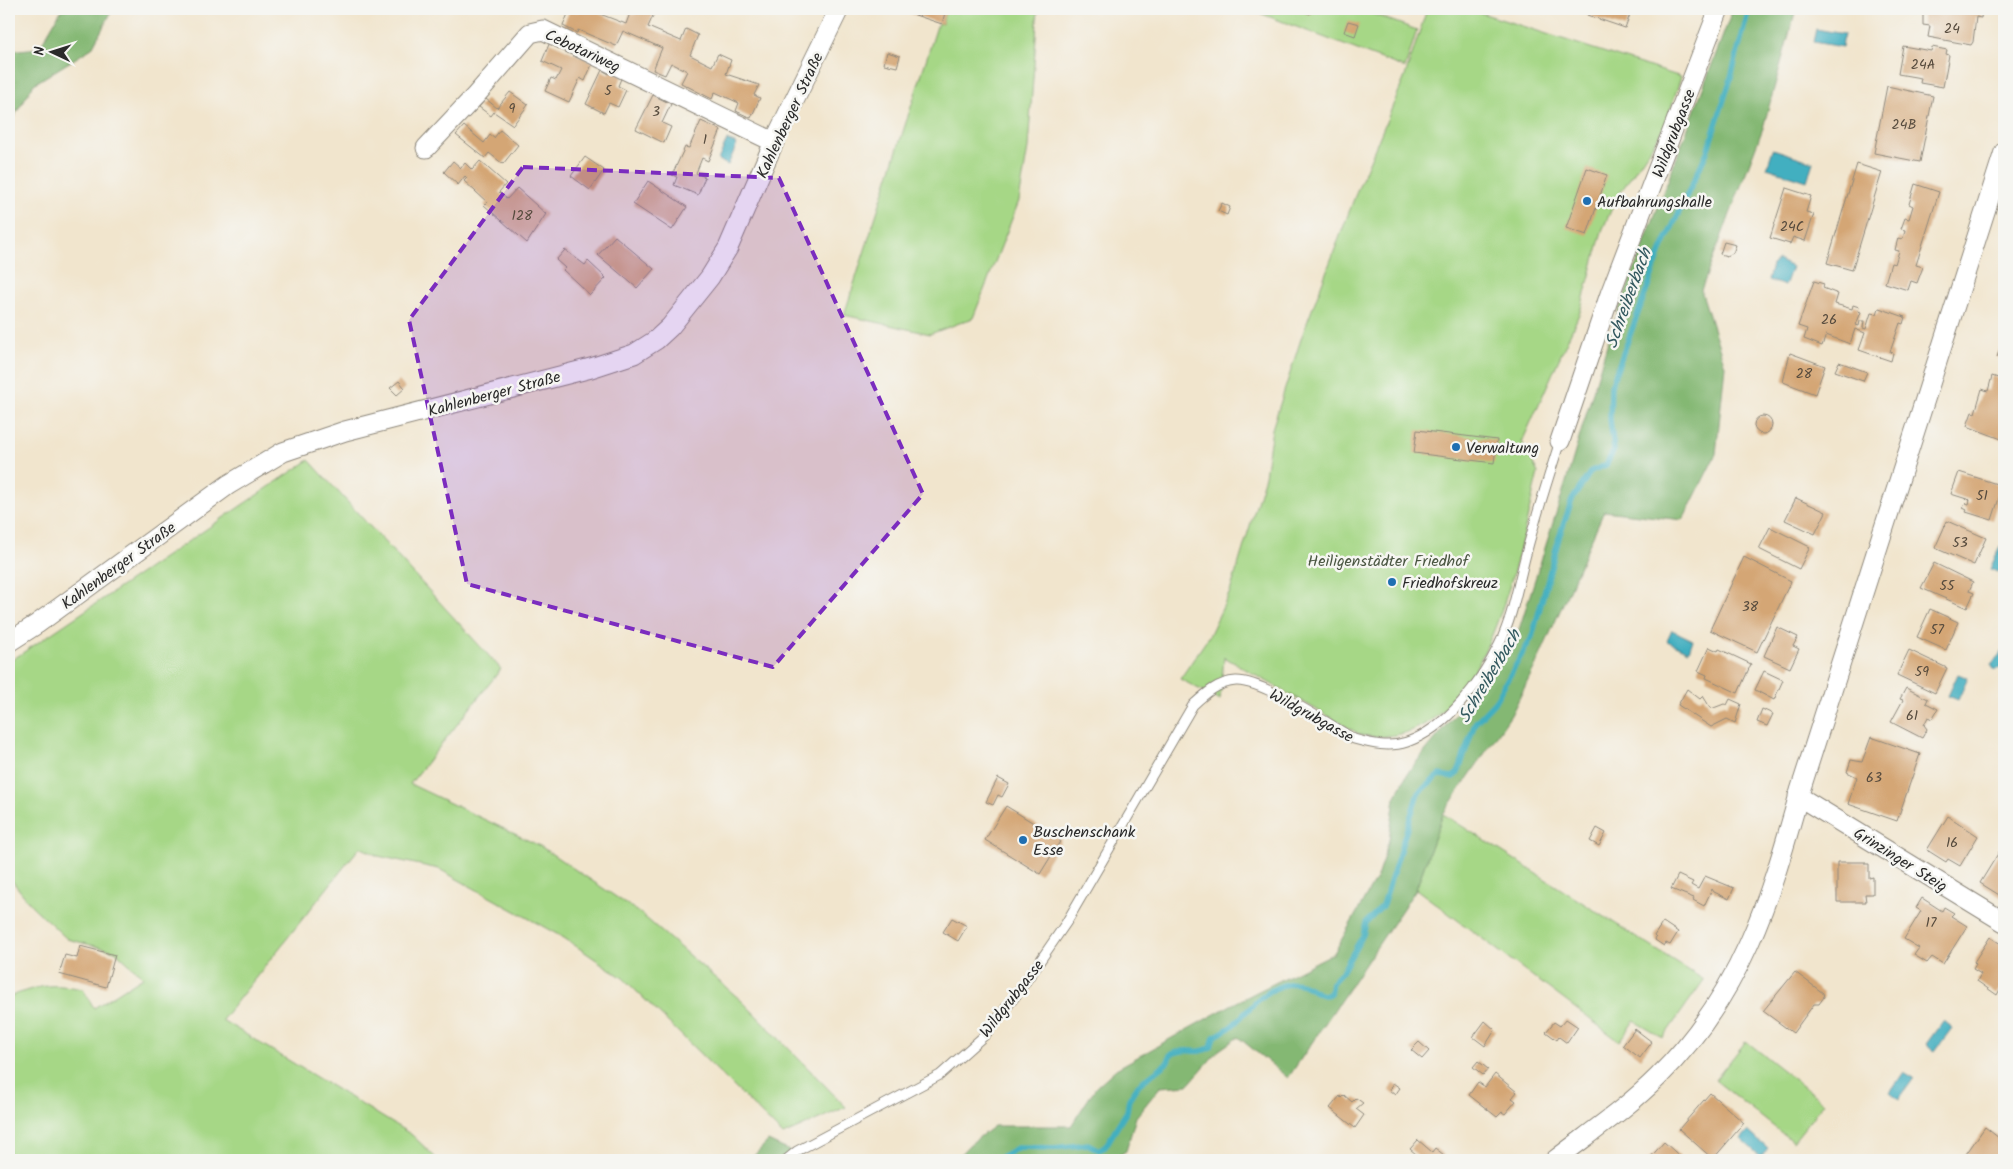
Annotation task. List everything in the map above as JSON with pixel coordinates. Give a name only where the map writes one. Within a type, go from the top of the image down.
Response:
[{"type":"street","name":"Kahlenberger Straße","points":[[9,642],[37,624],[228,485],[283,452],[345,432],[592,368],[645,348],[670,327],[710,277],[728,248],[774,142],[840,9]]},
{"type":"street","name":"Wildgrubgasse","points":[[1560,441],[1610,294],[1719,9]]},
{"type":"street","name":"Cebotariweg","points":[[426,148],[476,95],[530,33],[538,30],[543,30],[774,142]]},
{"type":"street","points":[[1555,1160],[1631,1102],[1684,1050],[1711,1014],[1752,940],[1765,909],[1781,860],[1798,796],[2004,152]]},
{"type":"street","name":"Grinzinger Steig","points":[[1798,796],[2004,922]]},
{"type":"lane","name":"Wildgrubgasse","points":[[786,1160],[797,1152],[940,1075],[985,1035],[1020,990],[1066,923],[1192,705],[1212,688],[1236,681],[1258,685],[1354,739],[1369,744],[1383,745],[1405,742],[1417,738],[1444,719],[1480,678],[1500,644],[1560,441]]},
{"type":"highlighted area","points":[[523,167],[779,178],[923,494],[773,667],[467,584],[409,320]]},
{"type":"green space","points":[[62,9],[113,9],[92,48],[34,84],[9,125],[9,51],[39,48]]},
{"type":"green space","points":[[946,9],[1038,9],[1028,148],[1019,201],[973,318],[930,334],[844,315],[938,23],[942,24]]},
{"type":"green space","points":[[1249,9],[1359,9],[1417,30],[1405,68]]},
{"type":"green space","name":"Heiligenstädter Friedhof","points":[[1427,9],[1469,9],[1681,77],[1665,126],[1616,199],[1602,231],[1580,312],[1522,442],[1538,473],[1519,553],[1505,599],[1488,644],[1466,684],[1438,715],[1403,733],[1361,735],[1224,657],[1220,700],[1180,679],[1208,638],[1230,592],[1265,476],[1272,429],[1302,336],[1357,191],[1404,79]]},
{"type":"green space","points":[[1733,9],[1796,9],[1763,128],[1701,290],[1725,366],[1716,454],[1683,520],[1604,511],[1540,656],[1511,715],[1443,814],[1416,889],[1288,1078],[1238,1037],[1218,1051],[1188,1085],[1160,1087],[1136,1117],[1126,1151],[1112,1160],[955,1160],[969,1145],[994,1126],[1071,1126],[1096,1087],[1116,1069],[1231,1005],[1334,953],[1377,877],[1389,840],[1395,798],[1409,771],[1515,642],[1566,482],[1611,331]]},
{"type":"green space","points":[[309,460],[501,669],[410,784],[540,846],[640,913],[743,1002],[846,1107],[783,1135],[623,978],[564,938],[439,869],[378,856],[360,847],[222,1020],[412,1135],[438,1160],[9,1160],[9,997],[45,986],[72,987],[83,989],[94,1008],[143,977],[115,951],[67,939],[32,906],[9,877],[9,662]]},
{"type":"green space","points":[[1443,814],[1704,980],[1663,1038],[1634,1021],[1619,1041],[1416,889]]},
{"type":"green space","points":[[1746,1041],[1824,1103],[1793,1142],[1715,1080]]},
{"type":"green space","points":[[768,1141],[809,1160],[750,1160]]},
{"type":"water","points":[[1816,29],[1844,34],[1842,47],[1813,42]]},
{"type":"water","points":[[727,140],[737,144],[728,165],[718,160]]},
{"type":"water","points":[[1773,149],[1813,162],[1807,181],[1767,168]]},
{"type":"water","points":[[1778,260],[1792,267],[1785,286],[1768,280],[1772,265]]},
{"type":"water","points":[[2000,546],[2004,548],[2003,574],[1990,569]]},
{"type":"water","points":[[1672,630],[1693,640],[1689,651],[1667,641]]},
{"type":"water","points":[[2004,650],[2004,667],[1994,670],[1991,664]]},
{"type":"water","points":[[1958,674],[1968,678],[1958,700],[1948,696]]},
{"type":"water","points":[[1943,1021],[1952,1028],[1935,1051],[1926,1044]]},
{"type":"water","points":[[1904,1072],[1914,1078],[1899,1099],[1890,1092]]},
{"type":"water","points":[[1748,1131],[1768,1149],[1761,1157],[1741,1139]]},
{"type":"building","points":[[570,9],[577,12],[579,9],[602,9],[600,14],[626,24],[630,13],[634,15],[637,9],[656,9],[648,27],[681,41],[686,29],[698,35],[690,55],[712,66],[718,54],[731,60],[726,74],[759,85],[754,95],[760,98],[751,118],[736,111],[739,103],[715,92],[712,99],[681,83],[687,71],[671,63],[665,75],[653,70],[662,48],[623,31],[616,46],[578,30],[577,33],[563,26]]},
{"type":"building","points":[[897,9],[946,9],[942,24]]},
{"type":"building","points":[[1305,9],[1312,9],[1310,14],[1304,12]]},
{"type":"building","points":[[1589,9],[1632,9],[1625,28],[1587,15]]},
{"type":"building","points":[[1923,9],[1982,9],[1981,18],[1976,17],[1971,45],[1928,37],[1930,26],[1923,25]]},
{"type":"building","points":[[1348,21],[1359,24],[1355,36],[1344,32]]},
{"type":"building","points":[[550,42],[593,62],[585,81],[580,78],[569,102],[545,91],[551,78],[556,80],[561,70],[542,61]]},
{"type":"building","points":[[1903,46],[1931,51],[1932,47],[1947,50],[1946,54],[1949,55],[1943,87],[1920,83],[1921,78],[1898,74]]},
{"type":"building","points":[[887,52],[900,56],[897,67],[884,64]]},
{"type":"building","points":[[602,70],[609,74],[611,70],[622,76],[618,86],[626,90],[618,107],[609,103],[604,113],[586,104]]},
{"type":"building","points":[[1887,86],[1933,96],[1920,162],[1874,153]]},
{"type":"building","points":[[510,92],[528,105],[513,125],[494,112],[491,116],[479,107],[486,99],[497,108]]},
{"type":"building","points":[[653,95],[671,104],[662,123],[671,127],[664,143],[636,129]]},
{"type":"building","points":[[701,121],[721,130],[708,161],[702,158],[696,173],[705,177],[698,195],[674,185],[677,177],[672,175],[685,147],[689,148]]},
{"type":"building","points":[[464,126],[484,143],[490,135],[494,138],[500,130],[518,145],[503,164],[489,153],[485,158],[456,135]]},
{"type":"building","points":[[585,157],[604,170],[590,190],[571,176]]},
{"type":"building","points":[[453,161],[461,168],[465,163],[472,170],[480,161],[506,184],[499,192],[507,199],[517,188],[546,214],[527,243],[484,205],[487,202],[464,181],[467,178],[465,176],[458,185],[444,172]]},
{"type":"building","points":[[1857,164],[1882,172],[1852,270],[1827,263]]},
{"type":"building","name":"Aufbahrungshalle","points":[[1587,168],[1607,175],[1587,235],[1566,228]]},
{"type":"building","points":[[648,181],[687,207],[672,230],[633,204]]},
{"type":"building","points":[[1915,184],[1939,192],[1916,265],[1923,267],[1917,283],[1911,281],[1908,290],[1885,283],[1891,263],[1895,264],[1899,251],[1895,250],[1898,238],[1902,239],[1904,235],[1905,230],[1901,229],[1905,218],[1909,219],[1913,206],[1909,204]]},
{"type":"building","points":[[1786,188],[1811,196],[1806,212],[1814,214],[1805,241],[1793,237],[1790,244],[1770,238]]},
{"type":"building","points":[[1222,203],[1230,207],[1227,215],[1218,211]]},
{"type":"building","points":[[615,236],[654,269],[637,288],[598,255]]},
{"type":"building","points":[[1724,242],[1736,245],[1733,253],[1727,256],[1720,254]]},
{"type":"building","points":[[565,250],[585,265],[588,261],[606,278],[590,295],[563,270],[565,268],[556,260]]},
{"type":"building","points":[[1814,281],[1824,284],[1823,288],[1838,294],[1835,304],[1852,309],[1853,305],[1859,307],[1858,311],[1861,312],[1856,325],[1859,326],[1860,321],[1864,321],[1863,328],[1866,329],[1871,313],[1877,314],[1879,308],[1905,317],[1903,324],[1900,323],[1890,352],[1893,353],[1891,361],[1859,350],[1865,333],[1855,329],[1850,344],[1826,335],[1822,346],[1804,339],[1807,329],[1798,326]]},
{"type":"building","points":[[2004,336],[2004,359],[1997,357]]},
{"type":"building","points":[[1790,353],[1825,366],[1815,394],[1783,382]]},
{"type":"building","points":[[1839,362],[1867,372],[1863,381],[1835,371]]},
{"type":"building","points":[[1992,376],[2004,380],[2004,440],[1967,426],[1972,412],[1975,413],[1982,389],[1988,391]]},
{"type":"building","points":[[399,381],[405,388],[397,395],[390,388]]},
{"type":"building","points":[[1763,416],[1769,419],[1772,425],[1769,431],[1763,434],[1757,431],[1754,425],[1757,419]]},
{"type":"building","name":"Verwaltung","points":[[1417,430],[1497,440],[1494,463],[1414,453]]},
{"type":"building","points":[[1959,472],[2003,486],[1992,520],[1966,512],[1967,510],[1963,508],[1965,503],[1969,504],[1970,500],[1951,494]]},
{"type":"building","points":[[1796,498],[1826,512],[1815,534],[1785,520]]},
{"type":"building","points":[[1947,521],[1986,538],[1974,565],[1935,548]]},
{"type":"building","points":[[1770,527],[1810,547],[1799,569],[1759,549]]},
{"type":"building","points":[[1744,557],[1791,581],[1757,652],[1710,630]]},
{"type":"building","points":[[1934,563],[1973,582],[1969,591],[1974,593],[1967,608],[1921,588]]},
{"type":"building","points":[[1930,609],[1958,622],[1946,650],[1917,637]]},
{"type":"building","points":[[1777,627],[1798,637],[1793,646],[1799,649],[1790,668],[1764,656]]},
{"type":"building","points":[[1709,647],[1718,651],[1719,649],[1751,664],[1738,693],[1706,678],[1707,675],[1698,671]]},
{"type":"building","points":[[1909,650],[1947,668],[1935,693],[1897,675]]},
{"type":"building","points":[[1764,671],[1783,680],[1774,700],[1755,690]]},
{"type":"building","points":[[1906,688],[1928,699],[1926,703],[1938,709],[1932,719],[1928,717],[1924,725],[1927,729],[1922,738],[1891,722],[1903,700],[1900,699]]},
{"type":"building","points":[[1687,689],[1700,699],[1703,696],[1711,709],[1724,704],[1727,705],[1730,699],[1741,704],[1735,723],[1727,719],[1711,727],[1678,705]]},
{"type":"building","points":[[1762,709],[1773,714],[1767,726],[1757,722]]},
{"type":"building","points":[[1871,737],[1920,754],[1897,821],[1848,804],[1857,777],[1847,772],[1851,760],[1862,762]]},
{"type":"building","points":[[998,778],[1009,784],[1002,797],[998,795],[993,805],[986,802]]},
{"type":"building","name":"Buschenschank Esse","points":[[1006,806],[1061,840],[1040,874],[985,840]]},
{"type":"building","points":[[1948,816],[1978,836],[1960,866],[1948,859],[1946,862],[1927,850]]},
{"type":"building","points":[[1597,828],[1606,833],[1599,846],[1590,841]]},
{"type":"building","points":[[2004,844],[2004,898],[1980,883]]},
{"type":"building","points":[[1837,862],[1865,862],[1865,864],[1869,864],[1869,878],[1873,877],[1873,894],[1865,894],[1866,902],[1837,902]]},
{"type":"building","points":[[1678,875],[1693,882],[1691,885],[1698,889],[1705,876],[1734,888],[1729,899],[1714,892],[1712,889],[1704,906],[1693,900],[1694,898],[1671,889]]},
{"type":"building","points":[[1922,898],[1942,911],[1944,907],[1954,913],[1951,916],[1967,926],[1943,964],[1932,957],[1927,963],[1914,955],[1919,948],[1904,939],[1921,911],[1916,908]]},
{"type":"building","points":[[952,918],[967,926],[958,941],[943,932]]},
{"type":"building","points":[[1663,922],[1678,932],[1670,945],[1666,943],[1664,946],[1655,940],[1654,936]]},
{"type":"building","points":[[1990,937],[2004,946],[2004,982],[1997,995],[1977,981],[1981,974],[1973,969],[1976,964],[1974,962]]},
{"type":"building","points":[[80,946],[115,955],[106,987],[59,974],[65,955],[77,958]]},
{"type":"building","points":[[1795,972],[1823,993],[1824,997],[1819,1004],[1814,1004],[1793,1033],[1763,1011]]},
{"type":"building","points":[[1566,1019],[1578,1027],[1567,1043],[1559,1037],[1557,1040],[1546,1032],[1554,1022],[1560,1026]]},
{"type":"building","points":[[1485,1021],[1495,1030],[1485,1046],[1473,1037]]},
{"type":"building","points":[[1635,1029],[1652,1042],[1640,1058],[1623,1045]]},
{"type":"building","points":[[1419,1042],[1429,1051],[1422,1059],[1411,1050]]},
{"type":"building","points":[[1478,1061],[1488,1069],[1483,1075],[1473,1067]]},
{"type":"building","points":[[1495,1074],[1517,1092],[1512,1098],[1516,1101],[1505,1114],[1502,1112],[1497,1117],[1469,1095],[1478,1082],[1485,1087]]},
{"type":"building","points":[[1393,1083],[1400,1088],[1395,1095],[1389,1090]]},
{"type":"building","points":[[1710,1093],[1744,1123],[1713,1159],[1679,1129]]},
{"type":"building","points":[[1344,1095],[1352,1102],[1356,1098],[1363,1103],[1356,1109],[1364,1115],[1355,1128],[1330,1108],[1340,1096],[1341,1098]]},
{"type":"building","points":[[1985,1127],[2004,1142],[2004,1160],[1968,1160],[1964,1157]]},
{"type":"building","points":[[1418,1140],[1432,1152],[1435,1148],[1444,1155],[1439,1160],[1428,1158],[1423,1160],[1410,1149]]},
{"type":"building","points":[[1664,1142],[1684,1160],[1648,1160]]},
{"type":"waterway","name":"Schreiberbach","points":[[996,1160],[1019,1147],[1054,1148],[1088,1144],[1099,1150],[1105,1147],[1127,1111],[1129,1099],[1138,1085],[1168,1062],[1170,1055],[1182,1051],[1201,1051],[1211,1047],[1214,1037],[1231,1027],[1265,995],[1279,987],[1295,983],[1301,984],[1320,994],[1330,994],[1332,983],[1342,972],[1363,935],[1366,923],[1383,905],[1418,793],[1439,775],[1453,777],[1458,773],[1475,723],[1494,703],[1532,637],[1560,534],[1572,500],[1591,471],[1606,465],[1614,450],[1610,419],[1611,386],[1661,251],[1707,152],[1730,81],[1749,9]]},
{"type":"place","name":"Aufbahrungshalle","points":[[1587,201]]},
{"type":"place","name":"Verwaltung","points":[[1456,447]]},
{"type":"place","name":"Friedhofskreuz","points":[[1392,582]]},
{"type":"place","name":"Buschenschank Esse","points":[[1023,840]]}]
